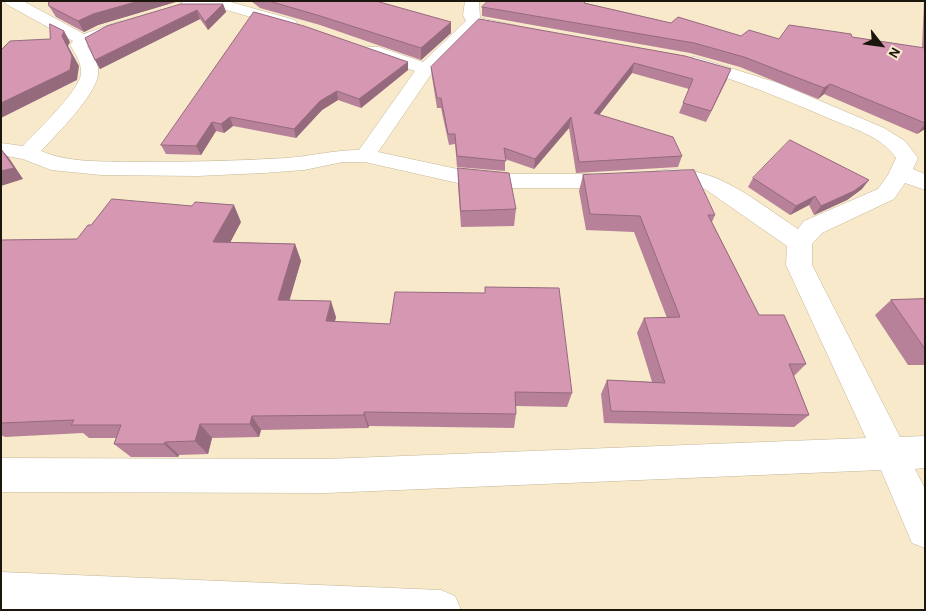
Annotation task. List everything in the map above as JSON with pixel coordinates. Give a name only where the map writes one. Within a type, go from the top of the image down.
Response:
[{"type":"main road","points":[[11,1],[84,40]]},
{"type":"main road","points":[[174,9],[196,4],[224,5],[305,27]]},
{"type":"main road","points":[[365,156],[426,69],[473,12],[532,33]]},
{"type":"main road","points":[[28,153],[68,107],[89,77],[89,67],[78,45],[105,30],[131,22]]},
{"type":"main road","points":[[361,48],[426,69]]},
{"type":"main road","points":[[676,58],[733,73],[828,110],[877,132],[898,145],[911,160],[925,183]]},
{"type":"main road","points":[[1,149],[28,153],[51,163],[70,165],[197,169],[304,163],[343,156],[365,156],[462,177],[500,181],[590,182],[625,181],[656,177],[695,178],[712,184],[800,242]]},
{"type":"main road","points":[[911,160],[886,194],[813,228],[800,242],[799,265],[890,452],[925,530]]},
{"type":"main road","points":[[1,475],[326,476],[925,452]]},
{"type":"main road","points":[[1,592],[441,610]]},
{"type":"building","points":[[49,1],[139,1],[93,14],[78,21],[49,6]]},
{"type":"building","points":[[269,1],[376,1],[451,22],[421,48]]},
{"type":"building","points":[[488,1],[585,1],[584,3],[671,23],[678,17],[741,36],[749,30],[779,39],[789,25],[925,48],[925,123],[830,84],[824,88],[744,57],[694,43],[482,7]]},
{"type":"building","points":[[181,4],[223,4],[205,22],[197,10],[95,60],[85,38],[107,26]]},
{"type":"building","points":[[254,12],[304,26],[408,62],[359,99],[337,91],[320,101],[294,129],[230,117],[221,124],[212,122],[196,146],[161,145]]},
{"type":"building","points":[[479,19],[685,56],[731,69],[711,111],[683,103],[693,79],[634,63],[594,113],[673,137],[682,156],[579,162],[571,117],[535,159],[504,148],[506,161],[457,156],[455,134],[448,134],[441,98],[437,98],[431,67]]},
{"type":"building","points":[[50,24],[64,31],[62,36],[72,56],[70,70],[1,103],[1,50],[10,41],[50,39]]},
{"type":"building","points":[[790,140],[869,180],[854,191],[821,206],[815,196],[796,206],[753,178]]},
{"type":"building","points":[[1,149],[14,168],[1,171]]},
{"type":"building","points":[[458,168],[509,173],[516,209],[461,211]]},
{"type":"building","points":[[694,170],[715,215],[708,215],[759,315],[784,315],[806,364],[789,364],[809,415],[611,411],[607,380],[665,383],[644,318],[680,317],[640,216],[590,214],[583,175]]},
{"type":"building","points":[[112,199],[192,206],[195,202],[234,205],[213,242],[295,244],[278,300],[331,301],[326,321],[390,324],[395,292],[485,293],[485,287],[559,288],[572,393],[515,392],[516,414],[364,412],[364,415],[252,416],[250,424],[200,424],[195,441],[165,442],[164,444],[114,444],[121,425],[71,425],[74,420],[1,423],[1,240],[77,239]]},
{"type":"building","points":[[925,299],[925,349],[891,300]]}]
